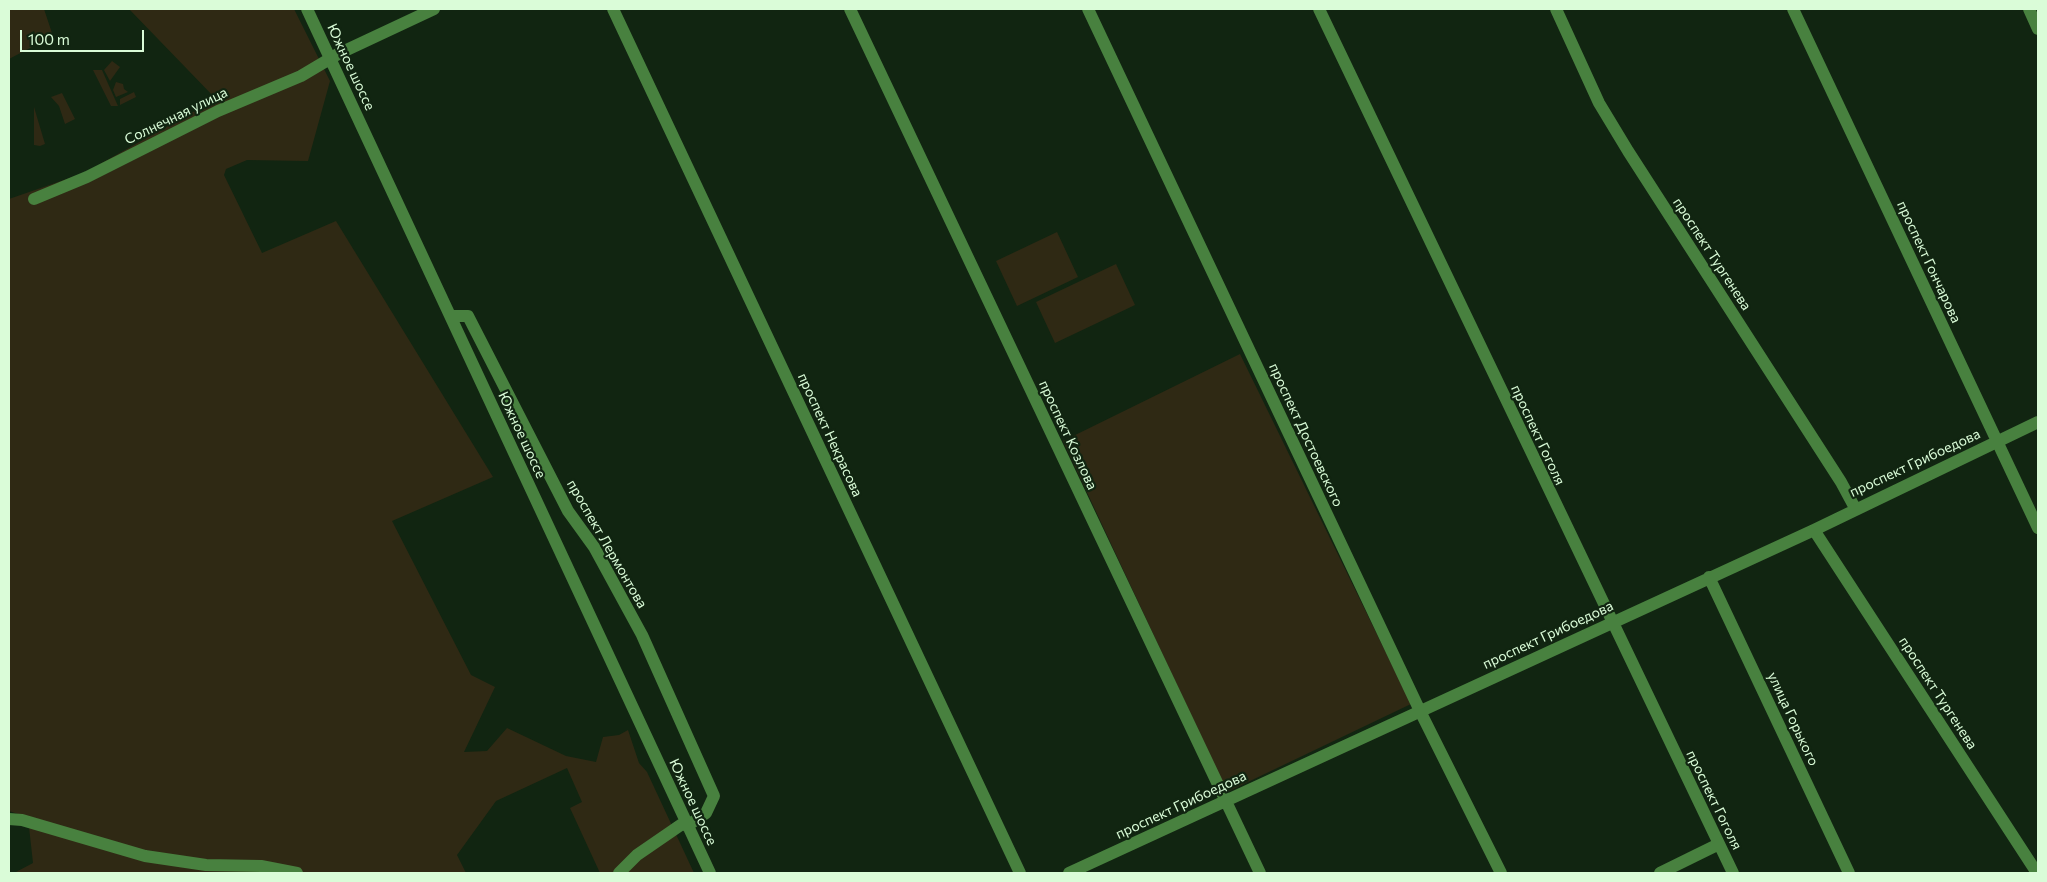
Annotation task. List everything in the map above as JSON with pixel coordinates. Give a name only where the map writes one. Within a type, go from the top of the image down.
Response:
[{"type":"street","name":"Южное шоссе","points":[[307,9],[710,873]]},
{"type":"street","name":"Солнечная улица","points":[[34,199],[86,177],[218,110],[301,76],[330,58],[434,9]]},
{"type":"street","name":"проспект Некрасова","points":[[613,9],[1020,873]]},
{"type":"street","name":"проспект Козлова","points":[[850,9],[1224,802],[1260,873]]},
{"type":"street","name":"проспект Достоевского","points":[[1088,9],[1420,711],[1501,873]]},
{"type":"street","name":"проспект Гоголя","points":[[1319,9],[1611,623],[1733,873]]},
{"type":"street","name":"проспект Тургенева","points":[[1556,9],[1599,103],[1841,482],[1855,508]]},
{"type":"street","name":"проспект Гончарова","points":[[1793,9],[2038,528]]},
{"type":"street","points":[[2029,9],[2038,29]]},
{"type":"street","name":"проспект Лермонтова","points":[[451,316],[468,316],[568,511],[594,547],[642,635],[714,796],[706,813],[686,824]]},
{"type":"street","name":"проспект Грибоедова","points":[[1070,873],[1814,530],[1855,508],[2038,422]]},
{"type":"street","name":"проспект Тургенева","points":[[1814,530],[2037,873]]},
{"type":"street","name":"улица Горького","points":[[1709,577],[1849,873]]},
{"type":"street","points":[[9,814],[22,820],[145,856],[206,865],[261,866],[297,873]]},
{"type":"street","points":[[9,819],[22,820]]},
{"type":"street","points":[[619,873],[637,855],[686,824]]},
{"type":"street","points":[[1660,873],[1719,844]]},
{"type":"shaded area","points":[[9,9],[44,9],[53,36],[9,59]]},
{"type":"shaded area","points":[[129,9],[294,9],[330,81],[308,161],[247,160],[226,169],[224,175],[262,253],[336,221],[493,477],[392,521],[471,675],[495,687],[464,752],[487,751],[507,728],[566,756],[596,762],[603,737],[619,735],[628,730],[639,763],[647,772],[694,873],[600,873],[570,808],[582,802],[567,768],[496,801],[457,855],[466,873],[14,873],[33,863],[29,827],[36,820],[9,811],[9,199],[84,173],[216,99]]},
{"type":"shaded area","points":[[112,61],[120,67],[110,81],[104,70]]},
{"type":"shaded area","points":[[93,70],[102,70],[118,106],[111,106]]},
{"type":"shaded area","points":[[116,82],[123,84],[124,89],[128,92],[116,97],[113,90]]},
{"type":"shaded area","points":[[134,92],[136,97],[120,105],[120,99]]},
{"type":"shaded area","points":[[62,93],[75,119],[65,124],[59,106],[51,97]]},
{"type":"shaded area","points":[[34,107],[45,144],[40,146],[34,145]]},
{"type":"shaded area","points":[[1057,232],[1078,277],[1017,306],[996,261]]},
{"type":"shaded area","points":[[1116,264],[1135,305],[1055,343],[1036,302]]},
{"type":"shaded area","points":[[1240,354],[1411,704],[1227,792],[1063,441]]}]
